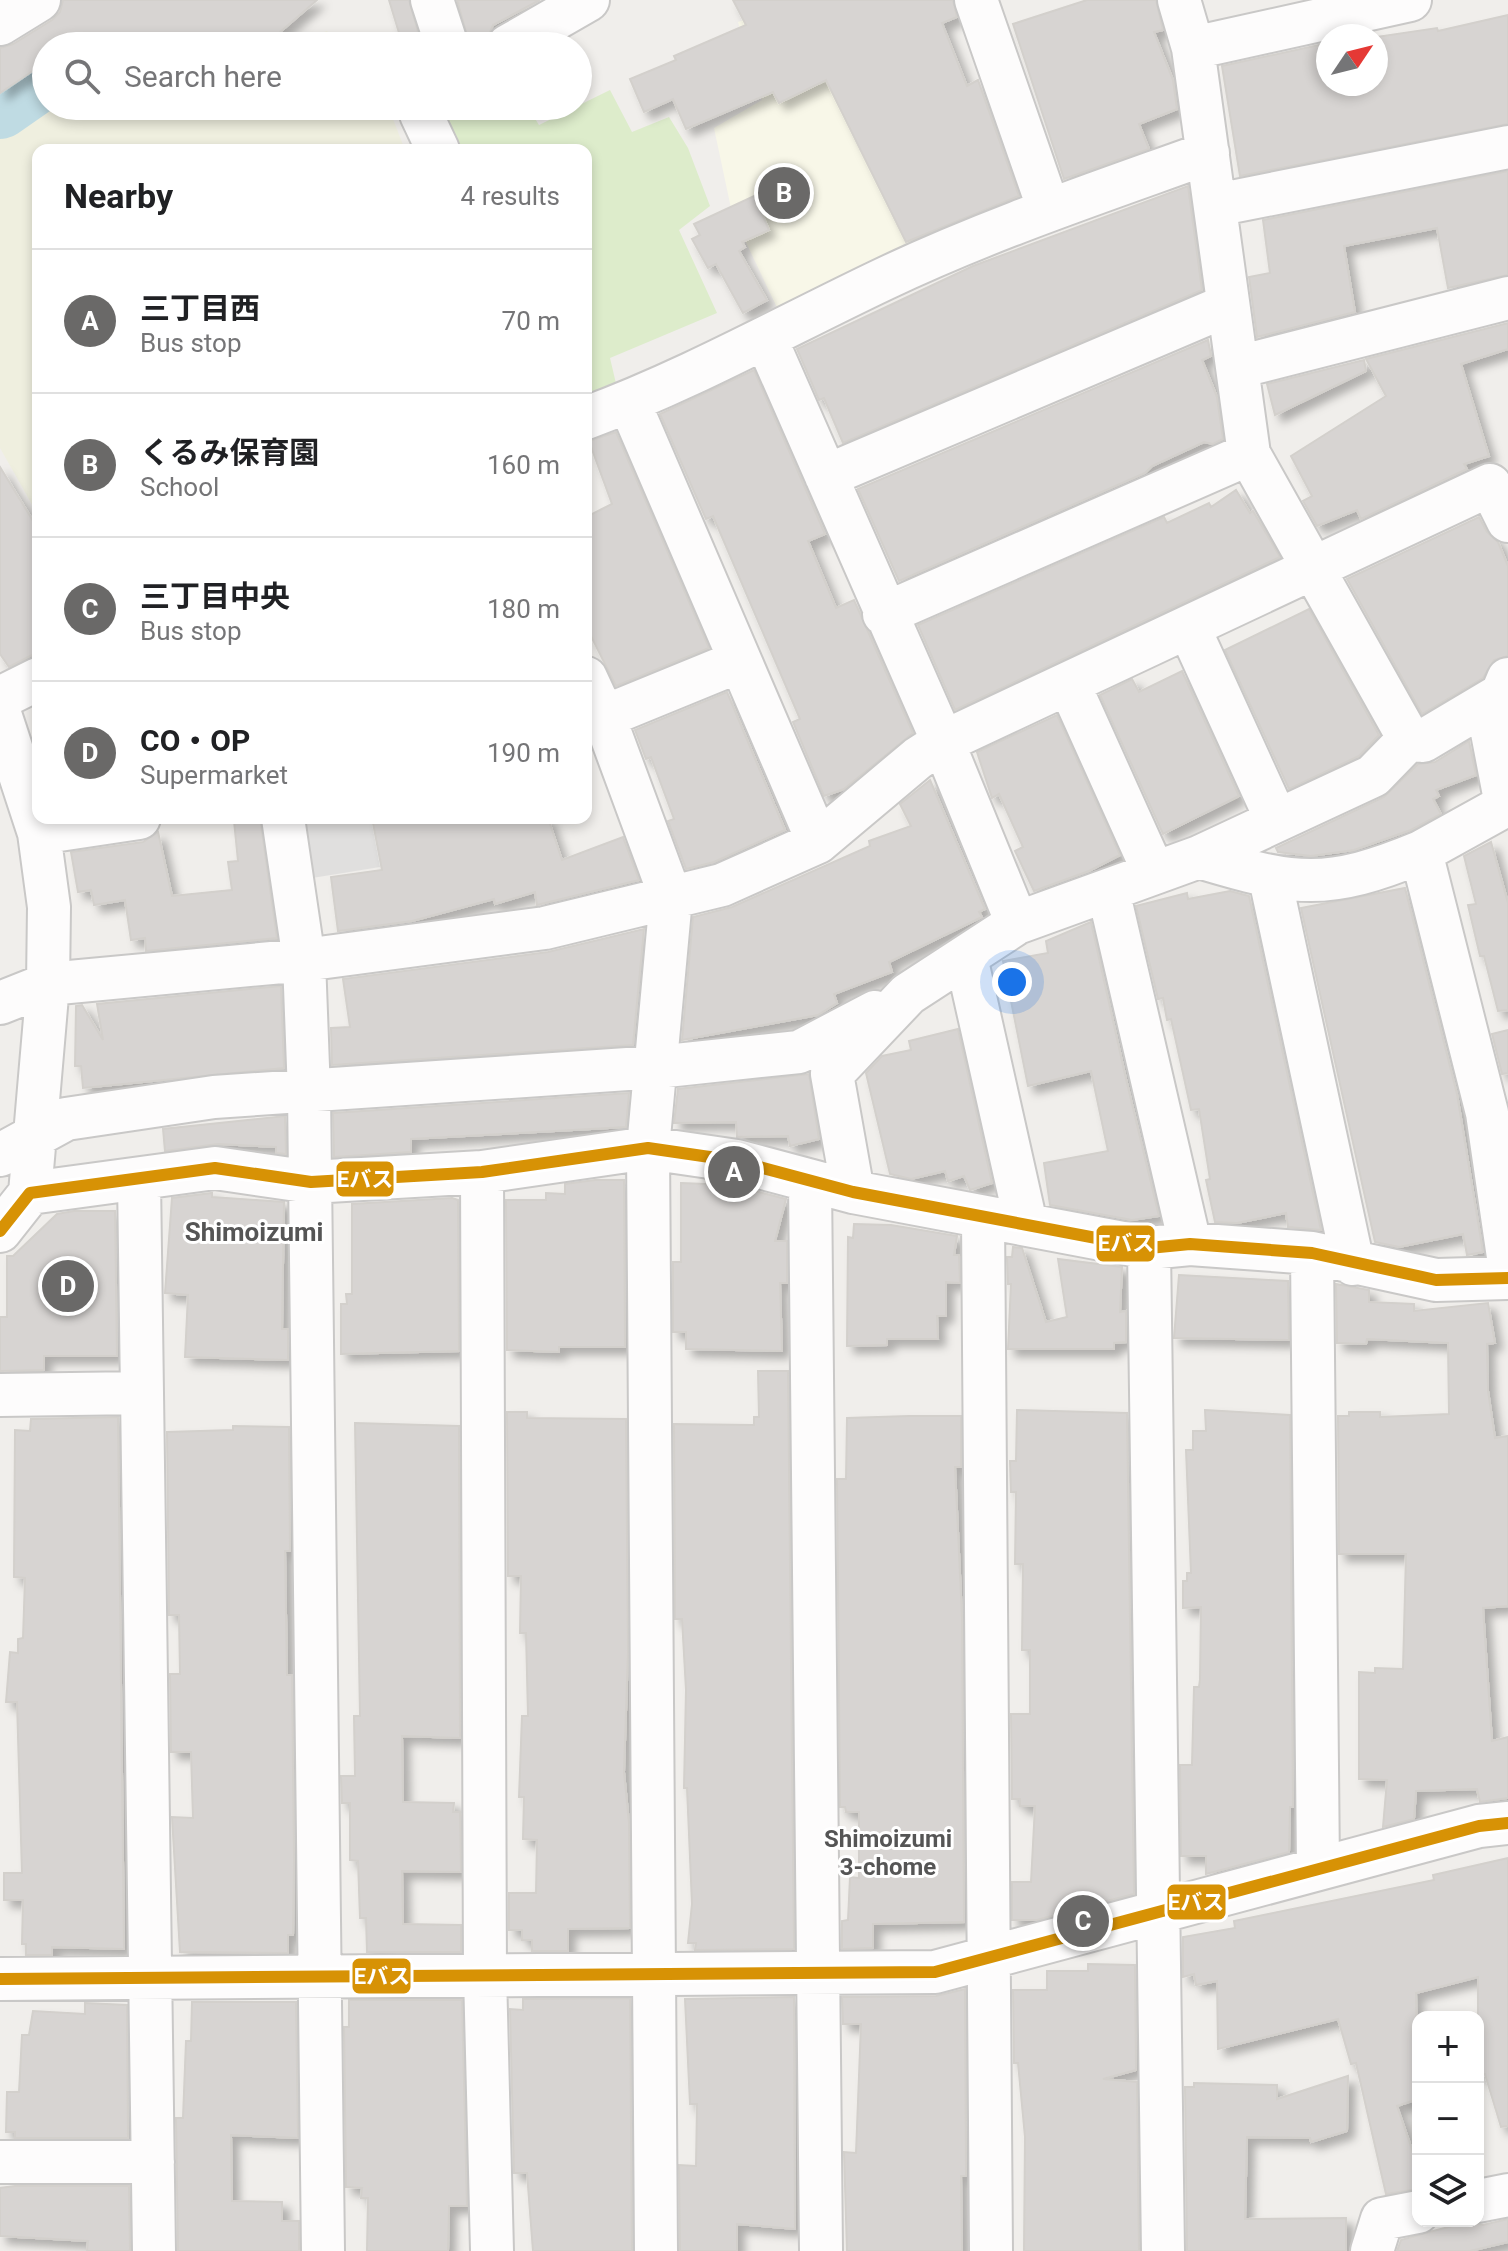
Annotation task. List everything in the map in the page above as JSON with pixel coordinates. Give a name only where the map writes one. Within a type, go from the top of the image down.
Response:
[{"type":"street","points":[[0,24],[39,0]]},
{"type":"street","points":[[432,0],[442,32]]},
{"type":"street","points":[[532,32],[588,0]]},
{"type":"street","points":[[1179,0],[1193,48],[1249,454],[1409,739]]},
{"type":"street","points":[[1193,48],[1410,0]]},
{"type":"street","points":[[990,4],[1049,210]]},
{"type":"street","points":[[424,120],[435,144]]},
{"type":"street","points":[[1216,205],[1508,147]]},
{"type":"street","points":[[592,416],[766,339],[886,278],[1049,210],[1208,153]]},
{"type":"street","points":[[1238,367],[1508,298]]},
{"type":"street","points":[[826,476],[1228,305]]},
{"type":"street","points":[[766,339],[884,614],[943,742],[1017,923]]},
{"type":"street","points":[[629,402],[818,842]]},
{"type":"street","points":[[884,614],[1249,454]]},
{"type":"street","points":[[0,1003],[48,984],[304,960],[545,928],[722,885],[818,842],[918,758],[943,742],[1490,485],[1508,521]]},
{"type":"street","points":[[1189,628],[1276,819]]},
{"type":"street","points":[[656,2251],[648,1148],[657,1067],[661,978],[671,898],[595,721],[740,661]]},
{"type":"street","points":[[0,698],[32,682]]},
{"type":"street","points":[[1069,684],[1154,873]]},
{"type":"street","points":[[1409,739],[1423,741],[1505,687]]},
{"type":"street","points":[[1199,857],[1270,878],[1309,883],[1374,872],[1421,852],[1507,804],[1490,722],[1505,687]]},
{"type":"street","points":[[0,714],[32,812]]},
{"type":"street","points":[[0,1155],[66,1119],[214,1097],[309,1093],[657,1067],[799,1052],[908,994],[1017,923],[1199,857],[1373,776],[1409,739]]},
{"type":"street","points":[[0,1231],[30,1193],[36,1134],[48,984],[49,907],[36,824]]},
{"type":"street","points":[[39,833],[99,824]]},
{"type":"street","points":[[284,824],[304,960],[309,1093],[323,2251]]},
{"type":"street","points":[[1421,852],[1497,1110],[1508,1257]]},
{"type":"street","points":[[1270,878],[1353,1264]]},
{"type":"street","points":[[1108,890],[1190,1244]]},
{"type":"street","points":[[966,957],[1026,1224]]},
{"type":"street","points":[[853,1192],[832,1074],[908,994]]},
{"type":"street","points":[[30,1193],[215,1168],[311,1182],[482,1172],[648,1148],[737,1161],[853,1192],[1149,1248],[1190,1244],[1312,1253],[1436,1280],[1508,1278]]},
{"type":"street","points":[[482,1172],[485,1974],[492,2251]]},
{"type":"street","points":[[139,1179],[154,2251]]},
{"type":"street","points":[[810,1182],[821,2251]]},
{"type":"street","points":[[983,1218],[991,2251]]},
{"type":"street","points":[[1149,1248],[1155,1912],[1163,2251]]},
{"type":"street","points":[[1312,1253],[1318,1869]]},
{"type":"street","points":[[0,1395],[142,1393]]},
{"type":"street","points":[[0,1979],[935,1972],[1479,1826],[1508,1823]]},
{"type":"street","points":[[0,2162],[153,2162]]},
{"type":"street","points":[[1484,2200],[1508,2195]]},
{"type":"street","points":[[1372,2251],[1382,2219],[1412,2213]]},
{"type":"shaded area","points":[[795,0],[941,143],[975,225],[782,318],[732,213],[714,128],[762,100],[738,22]]},
{"type":"shaded area","points":[[299,824],[372,824],[380,867],[306,879]]},
{"type":"green space","points":[[610,90],[632,132],[669,117],[688,148],[710,206],[679,230],[717,313],[610,358],[618,392],[592,404],[592,144],[451,144],[438,125],[440,120],[536,120],[539,125],[549,120],[592,120],[592,99]]},
{"type":"green space","points":[[32,94],[32,120],[393,120],[403,144],[32,144],[32,504],[0,448],[0,116]]},
{"type":"building","points":[[63,0],[317,0],[280,32],[32,32],[60,12]]},
{"type":"building","points":[[389,0],[409,0],[418,32],[399,32]]},
{"type":"building","points":[[457,0],[540,0],[493,25],[490,32],[466,32]]},
{"type":"building","points":[[733,0],[953,0],[957,17],[942,23],[967,86],[978,80],[1019,196],[906,242],[826,80],[779,103],[773,92],[686,129],[673,99],[644,112],[630,79],[746,25]]},
{"type":"building","points":[[1087,0],[1156,0],[1163,30],[1154,32],[1173,80],[1177,109],[1139,124],[1149,149],[1064,179],[1013,24]]},
{"type":"building","points":[[1508,15],[1508,124],[1240,176],[1222,66],[1316,46],[1316,96],[1388,96],[1388,35],[1437,28],[1438,31]]},
{"type":"building","points":[[32,32],[32,71],[0,93],[0,48]]},
{"type":"building","points":[[1508,171],[1508,275],[1448,288],[1437,228],[1344,246],[1355,312],[1257,337],[1249,277],[1270,273],[1263,220]]},
{"type":"building","points":[[1188,186],[1202,290],[843,443],[824,398],[819,400],[797,349],[973,266]]},
{"type":"building","points":[[754,196],[769,230],[742,242],[745,247],[739,251],[767,300],[743,313],[716,264],[708,268],[692,239],[700,235],[694,224]]},
{"type":"building","points":[[1508,323],[1508,349],[1461,364],[1489,456],[1464,464],[1467,469],[1361,519],[1357,510],[1317,526],[1303,501],[1312,496],[1291,456],[1386,396],[1366,359]]},
{"type":"building","points":[[1208,340],[1211,356],[1202,360],[1217,397],[1223,439],[1213,444],[1204,442],[1152,466],[1145,473],[899,581],[858,489]]},
{"type":"building","points":[[1364,360],[1366,371],[1275,415],[1267,384]]},
{"type":"building","points":[[754,370],[825,534],[808,541],[836,608],[854,600],[913,733],[844,789],[824,796],[793,722],[800,719],[713,516],[706,519],[660,414]]},
{"type":"building","points":[[616,432],[709,648],[616,686],[592,638],[592,514],[612,504],[592,449],[592,440]]},
{"type":"building","points":[[0,467],[32,519],[32,655],[9,667],[0,654]]},
{"type":"building","points":[[1236,490],[1250,513],[1253,511],[1280,557],[955,710],[918,625],[1164,517],[1167,523],[1209,503],[1211,507]]},
{"type":"building","points":[[1479,517],[1487,532],[1498,542],[1508,566],[1508,656],[1494,660],[1483,678],[1422,714],[1347,579]]},
{"type":"building","points":[[1309,609],[1379,735],[1359,756],[1289,789],[1225,650]]},
{"type":"building","points":[[1182,671],[1239,796],[1163,834],[1100,695],[1132,679],[1139,692]]},
{"type":"building","points":[[727,692],[785,830],[714,862],[686,869],[668,821],[674,819],[651,757],[646,759],[635,730]]},
{"type":"building","points":[[1057,715],[1120,855],[1089,871],[1034,891],[1015,851],[1023,847],[999,794],[992,798],[977,752]]},
{"type":"building","points":[[1469,741],[1476,775],[1436,790],[1439,796],[1433,799],[1441,814],[1411,830],[1354,850],[1311,856],[1278,852],[1276,848],[1384,797],[1418,764],[1435,762]]},
{"type":"building","points":[[930,780],[985,909],[979,912],[982,917],[889,962],[892,972],[834,994],[837,1003],[818,1015],[682,1040],[693,917],[732,907],[870,846],[869,841],[911,826],[900,804]]},
{"type":"building","points":[[234,824],[261,824],[277,938],[146,951],[145,938],[131,940],[125,900],[94,905],[91,890],[78,892],[71,852],[143,842],[158,832],[172,896],[232,890],[228,862],[238,861]]},
{"type":"building","points":[[373,824],[550,824],[562,860],[623,837],[639,880],[537,905],[535,892],[495,904],[494,899],[412,921],[338,931],[331,877],[382,870]]},
{"type":"building","points":[[1491,842],[1508,903],[1508,1010],[1498,1011],[1468,905],[1476,904],[1464,856]]},
{"type":"building","points":[[1405,888],[1457,1094],[1483,1252],[1467,1255],[1463,1234],[1399,1247],[1375,1242],[1301,908]]},
{"type":"building","points":[[1230,891],[1249,896],[1321,1230],[1288,1227],[1286,1213],[1237,1223],[1215,1222],[1206,1180],[1210,1179],[1199,1109],[1191,1110],[1171,1019],[1167,1020],[1163,998],[1158,999],[1136,906],[1187,893],[1188,899]]},
{"type":"building","points":[[1091,922],[1159,1216],[1132,1220],[1050,1205],[1044,1163],[1108,1151],[1091,1071],[1028,1086],[1003,961],[1048,953],[1046,941]]},
{"type":"building","points":[[644,929],[633,1045],[332,1065],[331,1028],[350,1027],[343,979],[548,952]]},
{"type":"building","points":[[281,986],[284,1068],[83,1088],[81,1066],[75,1066],[76,1006],[82,1005],[103,1040],[97,1004]]},
{"type":"building","points":[[958,1029],[992,1183],[970,1190],[964,1176],[948,1181],[945,1171],[911,1179],[890,1174],[866,1073],[882,1056],[911,1050],[909,1041]]},
{"type":"building","points":[[1508,1030],[1508,1073],[1502,1074],[1492,1034]]},
{"type":"building","points":[[809,1074],[819,1139],[790,1146],[788,1136],[737,1137],[736,1122],[674,1123],[678,1089]]},
{"type":"building","points":[[629,1093],[626,1127],[411,1139],[411,1152],[334,1157],[333,1113]]},
{"type":"building","points":[[285,1116],[286,1154],[276,1153],[276,1147],[218,1144],[165,1151],[163,1129]]},
{"type":"building","points":[[624,1180],[625,1347],[559,1347],[559,1352],[507,1350],[506,1200],[546,1200],[546,1193],[565,1194],[565,1184]]},
{"type":"building","points":[[681,1183],[732,1185],[786,1199],[775,1241],[787,1241],[787,1283],[780,1283],[782,1351],[686,1349],[686,1332],[673,1332],[673,1262],[681,1262]]},
{"type":"building","points":[[212,1193],[212,1197],[284,1202],[282,1329],[288,1329],[288,1360],[185,1357],[188,1295],[165,1293],[172,1198]]},
{"type":"building","points":[[458,1200],[459,1351],[341,1354],[341,1304],[347,1304],[346,1294],[352,1294],[352,1204]]},
{"type":"building","points":[[115,1211],[117,1356],[44,1356],[44,1370],[0,1371],[0,1317],[7,1317],[7,1256],[13,1256],[57,1214]]},
{"type":"building","points":[[854,1224],[891,1225],[957,1236],[954,1255],[959,1255],[960,1283],[946,1282],[946,1316],[937,1316],[938,1339],[887,1339],[887,1345],[847,1346],[848,1237],[853,1238]]},
{"type":"building","points":[[1013,1247],[1022,1248],[1046,1322],[1067,1317],[1058,1259],[1122,1267],[1120,1312],[1126,1311],[1126,1342],[1114,1343],[1114,1349],[1008,1349],[1011,1284],[1008,1284],[1007,1257],[1012,1257]]},
{"type":"building","points":[[1179,1275],[1288,1281],[1289,1340],[1174,1338]]},
{"type":"building","points":[[1336,1284],[1369,1290],[1369,1302],[1414,1304],[1414,1311],[1488,1303],[1495,1343],[1487,1344],[1488,1391],[1495,1438],[1508,1436],[1508,1606],[1483,1608],[1492,1741],[1508,1737],[1508,1798],[1480,1802],[1477,1789],[1416,1791],[1414,1819],[1383,1827],[1387,1780],[1359,1779],[1359,1672],[1375,1673],[1375,1668],[1403,1669],[1406,1554],[1339,1554],[1338,1416],[1349,1416],[1349,1412],[1380,1412],[1380,1417],[1449,1414],[1448,1343],[1367,1339],[1366,1344],[1337,1343]]},
{"type":"building","points":[[758,1371],[788,1371],[794,1949],[695,1950],[696,1943],[688,1943],[692,1904],[687,1788],[684,1788],[686,1690],[682,1619],[675,1619],[674,1424],[754,1425],[754,1417],[759,1417]]},
{"type":"building","points":[[1017,1410],[1127,1413],[1134,1894],[1103,1902],[1071,1902],[1071,1911],[1037,1920],[1012,1920],[1012,1882],[1031,1882],[1035,1806],[1020,1806],[1020,1799],[1012,1799],[1011,1714],[1030,1714],[1030,1650],[1022,1650],[1023,1564],[1015,1564],[1016,1492],[1011,1492],[1010,1461],[1016,1461]]},
{"type":"building","points":[[1205,1410],[1290,1415],[1293,1807],[1290,1807],[1289,1852],[1206,1874],[1206,1856],[1181,1856],[1180,1765],[1192,1765],[1194,1687],[1199,1687],[1200,1679],[1201,1607],[1183,1608],[1183,1581],[1187,1581],[1187,1573],[1191,1573],[1186,1450],[1193,1450],[1193,1431],[1206,1431]]},
{"type":"building","points":[[507,1412],[527,1412],[527,1418],[626,1419],[628,1652],[624,1772],[629,1823],[630,1928],[568,1929],[568,1951],[532,1951],[532,1940],[522,1940],[522,1930],[509,1930],[509,1893],[536,1893],[537,1840],[523,1839],[524,1797],[519,1797],[522,1716],[528,1716],[526,1633],[520,1633],[521,1576],[508,1576]]},
{"type":"building","points":[[961,1416],[961,1467],[955,1467],[962,1617],[964,1922],[873,1924],[873,1948],[842,1949],[842,1921],[848,1920],[850,1877],[859,1878],[859,1812],[846,1812],[845,1807],[840,1807],[837,1479],[846,1479],[847,1418]]},
{"type":"building","points":[[118,1417],[124,1949],[52,1947],[52,1955],[26,1955],[26,1944],[22,1944],[23,1900],[4,1900],[4,1873],[22,1873],[17,1702],[6,1702],[10,1652],[18,1653],[18,1639],[23,1638],[25,1578],[14,1577],[15,1430],[30,1431],[31,1419]]},
{"type":"building","points":[[355,1423],[459,1426],[460,1738],[402,1736],[403,1802],[454,1803],[453,1812],[460,1812],[461,1872],[402,1871],[403,1924],[461,1925],[461,1952],[367,1952],[366,1918],[360,1918],[358,1861],[350,1860],[350,1803],[342,1803],[341,1776],[355,1776],[354,1716],[360,1716]]},
{"type":"building","points":[[233,1426],[289,1427],[290,1551],[285,1551],[287,1675],[292,1675],[294,1860],[293,1935],[288,1935],[288,1953],[180,1952],[172,1817],[193,1818],[191,1752],[171,1752],[170,1674],[180,1674],[179,1615],[169,1615],[167,1432],[233,1430]]},
{"type":"building","points":[[1508,1858],[1508,2126],[1501,2127],[1484,2074],[1484,2011],[1478,2011],[1478,1977],[1416,1993],[1416,2011],[1412,2011],[1412,2101],[1397,2106],[1412,2150],[1412,2190],[1386,2194],[1356,2063],[1351,2064],[1338,2019],[1218,2049],[1217,1981],[1196,1985],[1194,1974],[1183,1977],[1183,1937],[1235,1928],[1234,1921],[1434,1880],[1433,1875]]},
{"type":"building","points":[[1088,1964],[1135,1965],[1136,2070],[1103,2079],[1137,2082],[1139,2251],[1024,2251],[1025,2137],[1018,2063],[1014,2063],[1013,1990],[1047,1990],[1047,1971],[1088,1971]]},
{"type":"building","points":[[965,1989],[966,2176],[961,2176],[962,2251],[847,2251],[844,2152],[856,2153],[861,2024],[843,2024],[842,1997],[936,1996]]},
{"type":"building","points":[[794,1997],[795,2229],[737,2224],[737,2251],[680,2251],[679,2165],[696,2166],[697,2104],[690,2104],[685,1999]]},
{"type":"building","points":[[630,1998],[632,2251],[533,2251],[527,2173],[514,2173],[510,2009],[523,2010],[523,1999]]},
{"type":"building","points":[[349,2000],[462,2000],[467,2206],[449,2206],[448,2251],[367,2251],[368,2198],[361,2198],[362,2188],[346,2187],[344,2027],[349,2027]]},
{"type":"building","points":[[192,2002],[296,2002],[298,2138],[231,2135],[232,2201],[282,2202],[282,2221],[299,2221],[299,2251],[178,2251],[176,2118],[183,2118],[186,2041],[191,2041]]},
{"type":"building","points":[[85,2003],[127,2005],[128,2138],[15,2138],[15,2132],[6,2132],[7,2092],[19,2092],[22,2035],[29,2035],[33,2011],[85,2014]]},
{"type":"building","points":[[1348,2076],[1347,2131],[1311,2142],[1310,2138],[1247,2137],[1245,2219],[1346,2218],[1346,2251],[1187,2251],[1185,2087],[1194,2087],[1194,2083],[1277,2085],[1277,2099]]},
{"type":"building","points":[[129,2186],[130,2251],[87,2251],[88,2241],[0,2236],[0,2188]]},
{"type":"building","points":[[1508,2219],[1508,2242],[1470,2251],[1397,2251],[1401,2240],[1449,2227],[1484,2225]]},
{"type":"waterway","points":[[0,108],[32,86]]},
{"type":"transit line","name":"Eバス","points":[[0,1231],[30,1193],[215,1168],[311,1182],[482,1172],[648,1148],[737,1161],[853,1192],[1149,1248],[1190,1244],[1312,1253],[1436,1280],[1508,1278]]},
{"type":"transit line","name":"Eバス","points":[[0,1979],[935,1972],[1479,1826],[1508,1823]]},
{"type":"place","name":"くるみ保育園","points":[[784,193]]},
{"type":"place","name":"三丁目西","points":[[734,1172]]},
{"type":"place","name":"CO・OP","points":[[68,1286]]},
{"type":"place","name":"三丁目中央","points":[[1083,1921]]},
{"type":"district","name":"Shimoizumi","points":[[254,1232]]},
{"type":"district","name":"Shimoizumi 3-chome","points":[[888,1853]]}]
